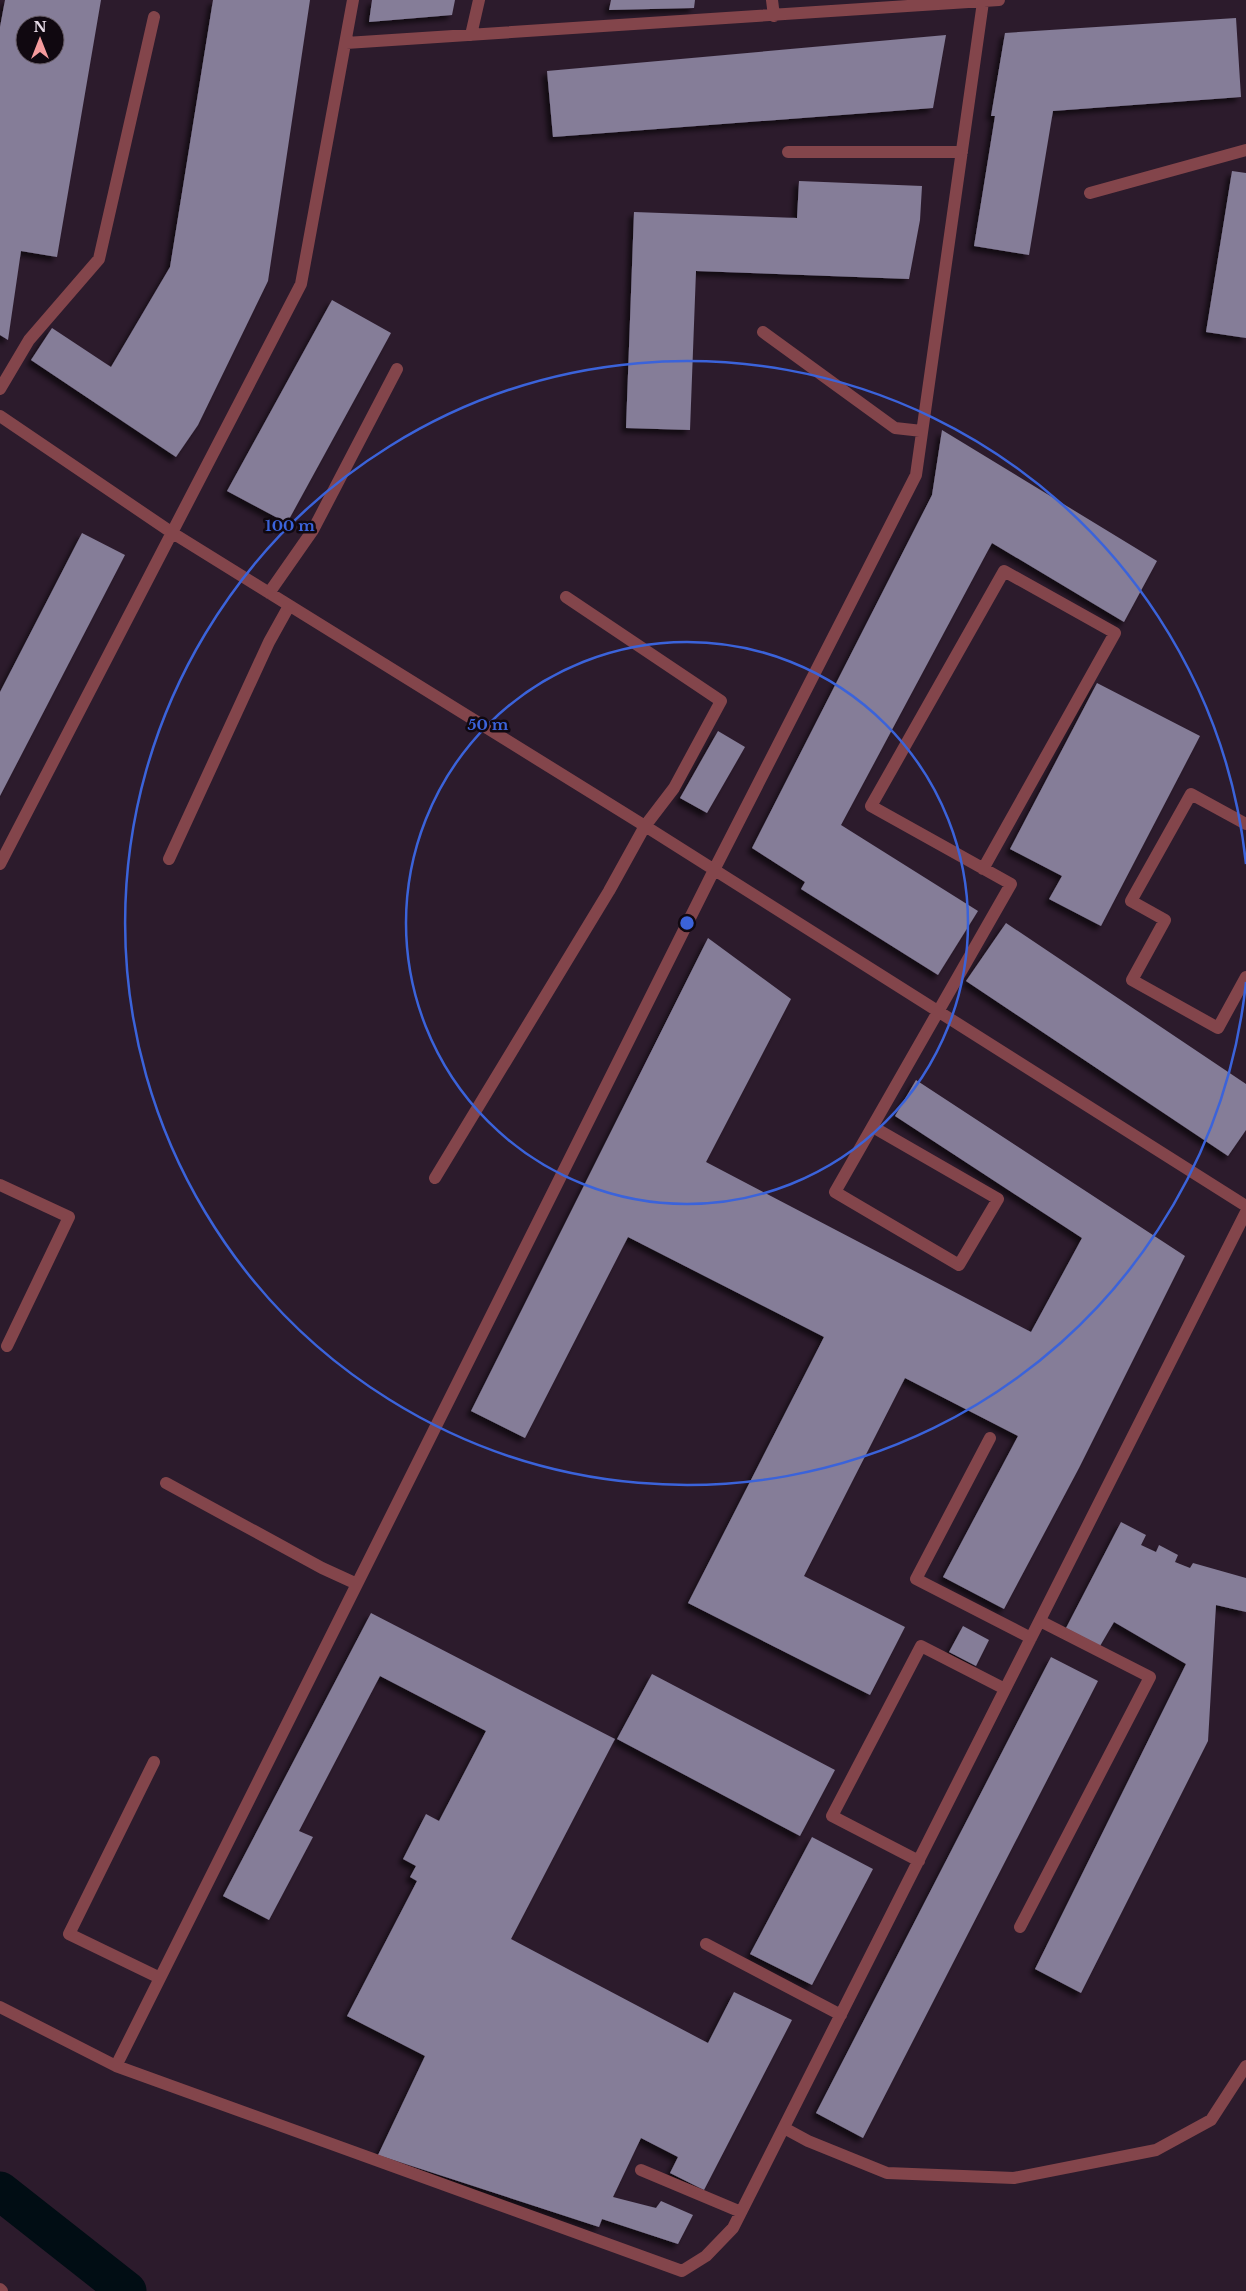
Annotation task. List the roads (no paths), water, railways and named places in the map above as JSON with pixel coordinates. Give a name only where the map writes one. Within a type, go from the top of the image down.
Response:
[{"type":"street","points":[[0,864],[170,532],[301,284],[353,0]]},
{"type":"street","points":[[471,35],[479,0]]},
{"type":"street","points":[[772,0],[774,16]]},
{"type":"street","points":[[346,43],[1000,0]]},
{"type":"street","points":[[116,2066],[714,870],[916,475],[983,2]]},
{"type":"street","points":[[0,389],[29,340],[99,259],[154,17]]},
{"type":"street","points":[[1090,193],[1246,150]]},
{"type":"street","points":[[788,152],[962,152]]},
{"type":"street","points":[[763,332],[895,428],[922,431]]},
{"type":"street","points":[[269,593],[313,530],[397,369]]},
{"type":"street","points":[[0,416],[170,532],[645,826],[1246,1206]]},
{"type":"street","points":[[873,1127],[998,1199],[959,1265],[834,1192],[1011,884],[983,869],[871,806],[1004,571],[1116,633],[983,869]]},
{"type":"street","points":[[435,1178],[609,891],[645,826],[674,788],[720,701],[566,597]]},
{"type":"street","points":[[169,859],[269,642],[289,606]]},
{"type":"street","points":[[1246,824],[1191,794],[1131,901],[1165,920],[1132,980],[1218,1028],[1246,977]]},
{"type":"street","points":[[0,1185],[69,1217],[7,1346]]},
{"type":"street","points":[[0,2006],[116,2066],[682,2272],[706,2256],[733,2228],[1246,1212]]},
{"type":"street","points":[[990,1438],[916,1580],[1031,1638]]},
{"type":"street","points":[[166,1483],[322,1568],[357,1584]]},
{"type":"street","points":[[1020,1927],[1150,1677],[1040,1621]]},
{"type":"street","points":[[919,1860],[832,1816],[921,1646],[1005,1689]]},
{"type":"street","points":[[154,1762],[69,1934],[160,1978]]},
{"type":"street","points":[[706,1944],[841,2015]]},
{"type":"street","points":[[784,2128],[808,2141],[886,2173],[1014,2178],[1156,2150],[1212,2120],[1246,2066]]},
{"type":"street","points":[[641,2170],[741,2212]]},
{"type":"waterway","points":[[0,2191],[127,2291]]}]
